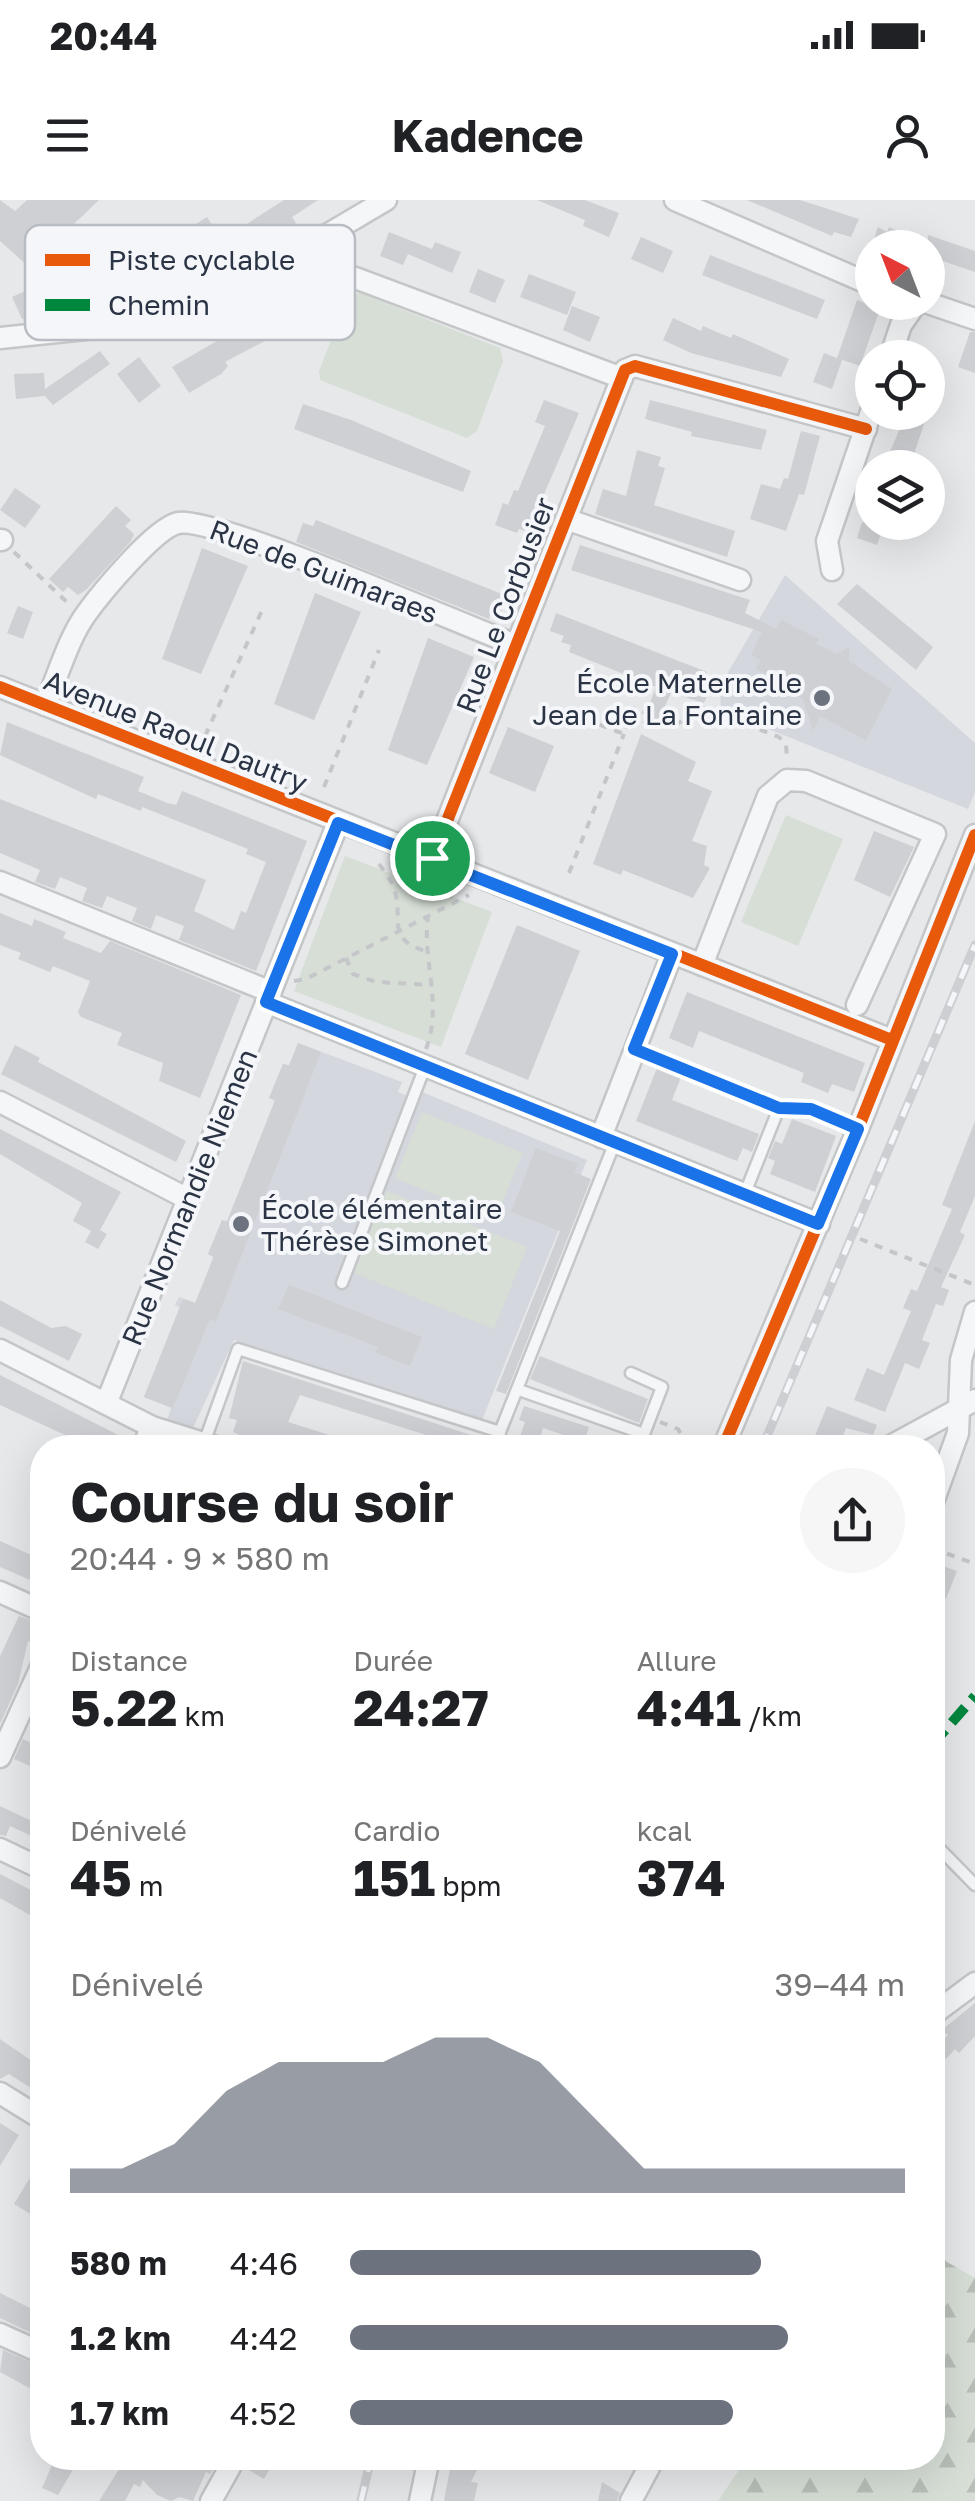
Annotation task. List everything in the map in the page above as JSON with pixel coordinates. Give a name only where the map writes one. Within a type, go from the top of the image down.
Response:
[{"type":"street","points":[[343,225],[386,200]]},
{"type":"street","points":[[675,200],[855,277]]},
{"type":"street","points":[[355,278],[623,374],[635,366],[855,416]]},
{"type":"street","points":[[945,310],[975,319]]},
{"type":"street","points":[[0,338],[25,335]]},
{"type":"street","name":"Rue Le Corbusier","points":[[432,858],[623,374]]},
{"type":"street","points":[[832,570],[826,542],[865,430]]},
{"type":"street","points":[[566,518],[740,580]]},
{"type":"street","name":"Rue de Guimaraes","points":[[45,705],[84,616],[164,530],[178,523],[198,523],[516,645]]},
{"type":"street","name":"Avenue Raoul Dautry","points":[[0,687],[892,1040]]},
{"type":"street","points":[[702,965],[768,796],[787,780],[806,781],[936,834],[857,1004]]},
{"type":"street","name":"Rue Normandie Niemen","points":[[106,1404],[338,823]]},
{"type":"street","points":[[729,1435],[858,1129],[975,836]]},
{"type":"street","points":[[0,882],[272,989],[423,1064],[818,1224]]},
{"type":"street","points":[[608,1140],[634,1049],[672,954]]},
{"type":"street","points":[[0,1102],[188,1200]]},
{"type":"street","points":[[945,1468],[968,1404],[959,1375],[975,1312]]},
{"type":"street","points":[[0,1350],[152,1426],[180,1435]]},
{"type":"street","points":[[912,1435],[968,1404]]},
{"type":"street","points":[[148,1435],[152,1426]]},
{"type":"street","points":[[0,1592],[30,1606]]},
{"type":"street","points":[[0,1757],[30,1691]]},
{"type":"street","points":[[0,1849],[30,1863]]},
{"type":"street","points":[[945,2005],[975,1983]]},
{"type":"street","points":[[0,2093],[30,2112]]},
{"type":"street","points":[[0,2334],[30,2348]]},
{"type":"street","points":[[212,2501],[229,2470]]},
{"type":"street","points":[[420,2501],[427,2470]]},
{"type":"street","points":[[631,2501],[648,2470]]},
{"type":"lane","points":[[634,1049],[779,1108],[811,1109]]},
{"type":"lane","points":[[342,1282],[423,1064]]},
{"type":"lane","points":[[745,1194],[779,1108]]},
{"type":"lane","points":[[500,1435],[608,1140]]},
{"type":"lane","points":[[214,1435],[238,1349],[500,1432]]},
{"type":"lane","points":[[519,1390],[644,1434],[662,1387],[630,1373]]},
{"type":"lane","points":[[945,1854],[975,1885]]},
{"type":"path","points":[[1,540],[84,616]]},
{"type":"path","points":[[205,736],[264,606]]},
{"type":"path","points":[[324,787],[378,650]]},
{"type":"path","points":[[659,718],[679,723],[700,706],[779,737],[786,745],[787,780]]},
{"type":"path","points":[[569,873],[634,708],[646,713]]},
{"type":"path","points":[[554,712],[564,711],[624,734]]},
{"type":"path","points":[[380,864],[394,888],[397,932],[410,946],[428,952]]},
{"type":"path","points":[[272,989],[306,979],[468,895],[476,876]]},
{"type":"path","points":[[423,1064],[436,1022],[428,915]]},
{"type":"path","points":[[346,958],[353,974],[376,982],[433,985]]},
{"type":"path","points":[[811,1109],[858,1129]]},
{"type":"path","points":[[860,1239],[975,1285]]},
{"type":"path","points":[[651,1418],[678,1429],[682,1435]]},
{"type":"path","points":[[945,1553],[975,1564]]},
{"type":"shaded area","name":"École Maternelle Jean de La Fontaine","points":[[785,575],[975,743],[975,792],[968,809],[721,710],[720,686]]},
{"type":"shaded area","points":[[298,1043],[402,1082],[398,1092],[418,1101],[422,1092],[587,1160],[482,1420],[234,1340],[192,1430],[167,1421],[171,1408],[144,1397],[180,1308],[175,1305],[179,1297],[196,1303],[213,1257],[208,1254],[222,1220],[227,1221],[275,1101],[269,1098],[283,1064],[289,1065]]},
{"type":"green space","points":[[360,293],[500,348],[503,361],[477,431],[467,438],[320,380],[319,371],[331,340],[355,340],[355,295]]},
{"type":"green space","points":[[786,815],[843,839],[798,946],[741,922]]},
{"type":"green space","points":[[345,856],[492,912],[441,1047],[294,991]]},
{"type":"green space","points":[[422,1112],[523,1153],[495,1219],[395,1178]]},
{"type":"green space","points":[[387,1191],[527,1247],[494,1329],[354,1273]]},
{"type":"green space","points":[[945,2260],[975,2278],[975,2501],[718,2501],[739,2470],[945,2470]]},
{"type":"building","points":[[0,200],[15,211],[27,200],[99,200],[73,225],[25,225],[25,263],[0,241]]},
{"type":"building","points":[[284,200],[318,200],[292,217],[296,223],[293,225],[245,225]]},
{"type":"building","points":[[537,200],[585,200],[619,213],[609,237],[583,226],[585,220]]},
{"type":"building","points":[[747,200],[800,200],[859,219],[851,237],[834,232],[832,236]]},
{"type":"building","points":[[207,217],[212,225],[194,225]]},
{"type":"building","points":[[389,232],[432,249],[435,242],[461,252],[452,273],[408,254],[403,265],[380,256]]},
{"type":"building","points":[[641,237],[673,251],[663,273],[631,259]]},
{"type":"building","points":[[945,241],[975,251],[975,272],[945,262]]},
{"type":"building","points":[[710,255],[825,300],[817,319],[702,275]]},
{"type":"building","points":[[478,269],[505,280],[495,303],[469,292]]},
{"type":"building","points":[[529,274],[576,292],[567,315],[520,297]]},
{"type":"building","points":[[25,291],[25,319],[22,319],[12,297]]},
{"type":"building","points":[[572,306],[600,317],[590,342],[563,330]]},
{"type":"building","points":[[855,306],[855,320],[876,320],[869,340],[855,340],[855,364],[837,358]]},
{"type":"building","points":[[673,318],[701,331],[703,326],[731,338],[733,334],[789,359],[781,377],[691,353],[663,340]]},
{"type":"building","points":[[970,332],[975,332],[975,373],[958,367]]},
{"type":"building","points":[[218,340],[267,340],[225,362],[228,366],[221,374],[189,393],[172,367]]},
{"type":"building","points":[[100,351],[110,364],[53,405],[45,396],[16,399],[14,374],[44,373],[45,389]]},
{"type":"building","points":[[824,353],[842,360],[832,389],[813,382]]},
{"type":"building","points":[[139,357],[161,386],[139,403],[117,374]]},
{"type":"building","points":[[544,400],[579,413],[536,513],[526,531],[519,529],[517,533],[495,525],[503,503],[508,505],[514,490],[518,491],[545,426],[535,422]]},
{"type":"building","points":[[650,400],[767,430],[761,450],[691,436],[692,432],[645,419]]},
{"type":"building","points":[[303,404],[471,471],[463,492],[294,429]]},
{"type":"building","points":[[899,430],[922,430],[915,450],[891,450]]},
{"type":"building","points":[[801,431],[820,436],[804,495],[799,494],[786,531],[750,519],[761,484],[780,489],[784,478],[788,479]]},
{"type":"building","points":[[637,450],[661,457],[658,466],[665,468],[654,505],[735,531],[727,557],[595,514],[603,489],[626,496]]},
{"type":"building","points":[[15,488],[41,506],[25,528],[0,510]]},
{"type":"building","points":[[116,506],[131,520],[125,526],[134,534],[131,541],[86,590],[78,595],[68,587],[63,592],[49,579]]},
{"type":"building","points":[[316,520],[507,596],[500,612],[492,609],[489,619],[296,542],[303,523],[313,526]]},
{"type":"building","points":[[580,545],[750,600],[745,613],[776,629],[781,620],[819,639],[816,644],[837,654],[849,647],[849,661],[892,689],[866,740],[820,716],[813,731],[803,699],[791,693],[794,688],[756,669],[761,660],[751,655],[762,632],[571,570]]},
{"type":"building","points":[[202,548],[248,566],[201,674],[162,659]]},
{"type":"building","points":[[857,584],[933,647],[916,670],[837,604]]},
{"type":"building","points":[[315,593],[361,612],[314,720],[274,704]]},
{"type":"building","points":[[18,606],[33,612],[23,639],[7,633]]},
{"type":"building","points":[[556,613],[707,672],[704,679],[713,682],[704,703],[671,693],[655,728],[642,723],[656,687],[569,652],[571,645],[561,642],[564,636],[550,631]]},
{"type":"building","points":[[428,638],[474,657],[427,765],[388,750]]},
{"type":"building","points":[[7,722],[144,777],[138,791],[167,803],[176,805],[182,791],[307,841],[256,971],[179,940],[184,926],[156,915],[151,929],[132,921],[137,908],[107,896],[102,908],[82,901],[87,888],[60,877],[55,889],[35,882],[40,870],[0,853],[0,799],[206,880],[194,911],[234,930],[241,911],[246,913],[266,862],[246,854],[248,849],[142,807],[141,811],[98,794],[96,799],[0,755]]},
{"type":"building","points":[[508,727],[554,746],[535,792],[489,773]]},
{"type":"building","points":[[641,734],[696,762],[688,781],[712,791],[692,841],[707,846],[704,865],[710,868],[693,898],[623,870],[621,875],[593,864]]},
{"type":"building","points":[[874,831],[914,847],[890,897],[854,880]]},
{"type":"building","points":[[0,913],[32,926],[34,919],[66,932],[63,938],[101,953],[110,941],[241,995],[200,1098],[159,1081],[163,1063],[117,1045],[122,1033],[81,1017],[78,1012],[90,981],[53,966],[50,972],[18,959],[21,953],[0,945]]},
{"type":"building","points":[[517,925],[580,951],[528,1080],[465,1054]]},
{"type":"building","points":[[687,992],[865,1063],[854,1092],[832,1084],[828,1093],[801,1082],[804,1073],[699,1031],[693,1048],[669,1038]]},
{"type":"building","points":[[298,1043],[321,1052],[216,1321],[210,1319],[173,1408],[144,1397],[183,1299],[195,1303],[214,1257],[208,1254],[222,1220],[227,1222],[275,1100],[269,1098],[283,1064],[289,1066]]},
{"type":"building","points":[[15,1045],[40,1058],[38,1062],[186,1141],[176,1162],[1,1074]]},
{"type":"building","points":[[657,1068],[681,1077],[672,1100],[759,1134],[752,1152],[743,1148],[737,1161],[636,1121]]},
{"type":"building","points":[[792,1119],[836,1136],[815,1192],[770,1174],[775,1161],[768,1158],[775,1141],[782,1144]]},
{"type":"building","points":[[975,1121],[975,1196],[960,1232],[965,1235],[941,1287],[949,1290],[943,1306],[936,1304],[922,1340],[930,1343],[919,1369],[905,1363],[885,1412],[854,1400],[867,1368],[884,1375],[911,1311],[903,1308],[911,1289],[917,1291],[952,1209],[942,1205]]},
{"type":"building","points":[[0,1129],[121,1192],[100,1230],[107,1234],[98,1249],[85,1242],[91,1231],[73,1221],[82,1203],[0,1154]]},
{"type":"building","points":[[536,1148],[578,1164],[574,1172],[591,1179],[506,1394],[496,1391],[560,1231],[511,1212]]},
{"type":"building","points":[[289,1285],[422,1337],[410,1366],[375,1352],[378,1347],[278,1309]]},
{"type":"building","points":[[0,1300],[51,1328],[66,1326],[82,1334],[69,1361],[0,1326]]},
{"type":"building","points":[[540,1356],[648,1399],[639,1423],[530,1379]]},
{"type":"building","points":[[243,1361],[471,1435],[426,1435],[300,1395],[288,1422],[329,1435],[239,1435],[233,1432],[237,1420],[229,1418]]},
{"type":"building","points":[[0,1375],[118,1435],[65,1435],[0,1405]]},
{"type":"building","points":[[524,1406],[589,1427],[586,1435],[564,1435],[543,1428],[541,1435],[520,1435],[525,1422],[519,1420]]},
{"type":"building","points":[[827,1406],[877,1425],[873,1435],[846,1428],[843,1435],[815,1435]]},
{"type":"building","points":[[0,1541],[30,1554],[30,1580],[0,1567]]},
{"type":"building","points":[[945,1567],[957,1571],[945,1599]]},
{"type":"building","points":[[19,1616],[30,1620],[30,1642],[18,1684],[0,1724],[0,1656]]},
{"type":"building","points":[[23,1739],[30,1742],[30,1766],[14,1759]]},
{"type":"building","points":[[0,1806],[30,1820],[30,1835],[10,1826],[6,1836],[0,1835]]},
{"type":"building","points":[[0,1874],[30,1890],[30,1915],[0,1898]]},
{"type":"building","points":[[975,2003],[975,2036],[959,2053],[955,2049],[946,2059],[945,2028]]},
{"type":"building","points":[[0,2039],[30,2060],[30,2087],[9,2074],[0,2079]]},
{"type":"building","points":[[0,2123],[19,2135],[0,2166]]},
{"type":"building","points":[[29,2179],[30,2180],[30,2214],[14,2204]]},
{"type":"building","points":[[0,2293],[30,2308],[30,2332],[0,2318]]},
{"type":"building","points":[[3,2350],[30,2362],[30,2388],[0,2372]]},
{"type":"building","points":[[50,2470],[73,2470],[58,2495],[42,2488]]},
{"type":"building","points":[[118,2470],[212,2470],[210,2474],[206,2472],[193,2501],[179,2497],[171,2501],[157,2495],[143,2480],[140,2487],[134,2484],[125,2501],[99,2501]]},
{"type":"building","points":[[248,2470],[269,2470],[264,2479]]},
{"type":"building","points":[[450,2470],[477,2470],[471,2482],[478,2483],[474,2501],[444,2501]]},
{"type":"building","points":[[602,2482],[620,2493],[617,2501],[598,2501]]},
{"type":"railway","points":[[768,1435],[975,945]]},
{"type":"railway","points":[[361,2501],[368,2470]]},
{"type":"marked path","points":[[945,1730],[975,1696]]},
{"type":"cycle path","points":[[432,859],[625,370],[635,366],[855,426]]},
{"type":"cycle path","points":[[0,687],[892,1040]]},
{"type":"cycle path","points":[[729,1435],[858,1129],[975,835]]},
{"type":"place","name":"École Maternelle Jean de La Fontaine","points":[[822,698]]},
{"type":"place","name":"École élémentaire Thérèse Simonet","points":[[241,1224]]},
{"type":"route","points":[[338,823],[432,858],[672,954],[634,1049],[779,1108],[811,1109],[858,1129],[818,1224],[266,1002],[338,823]]}]
